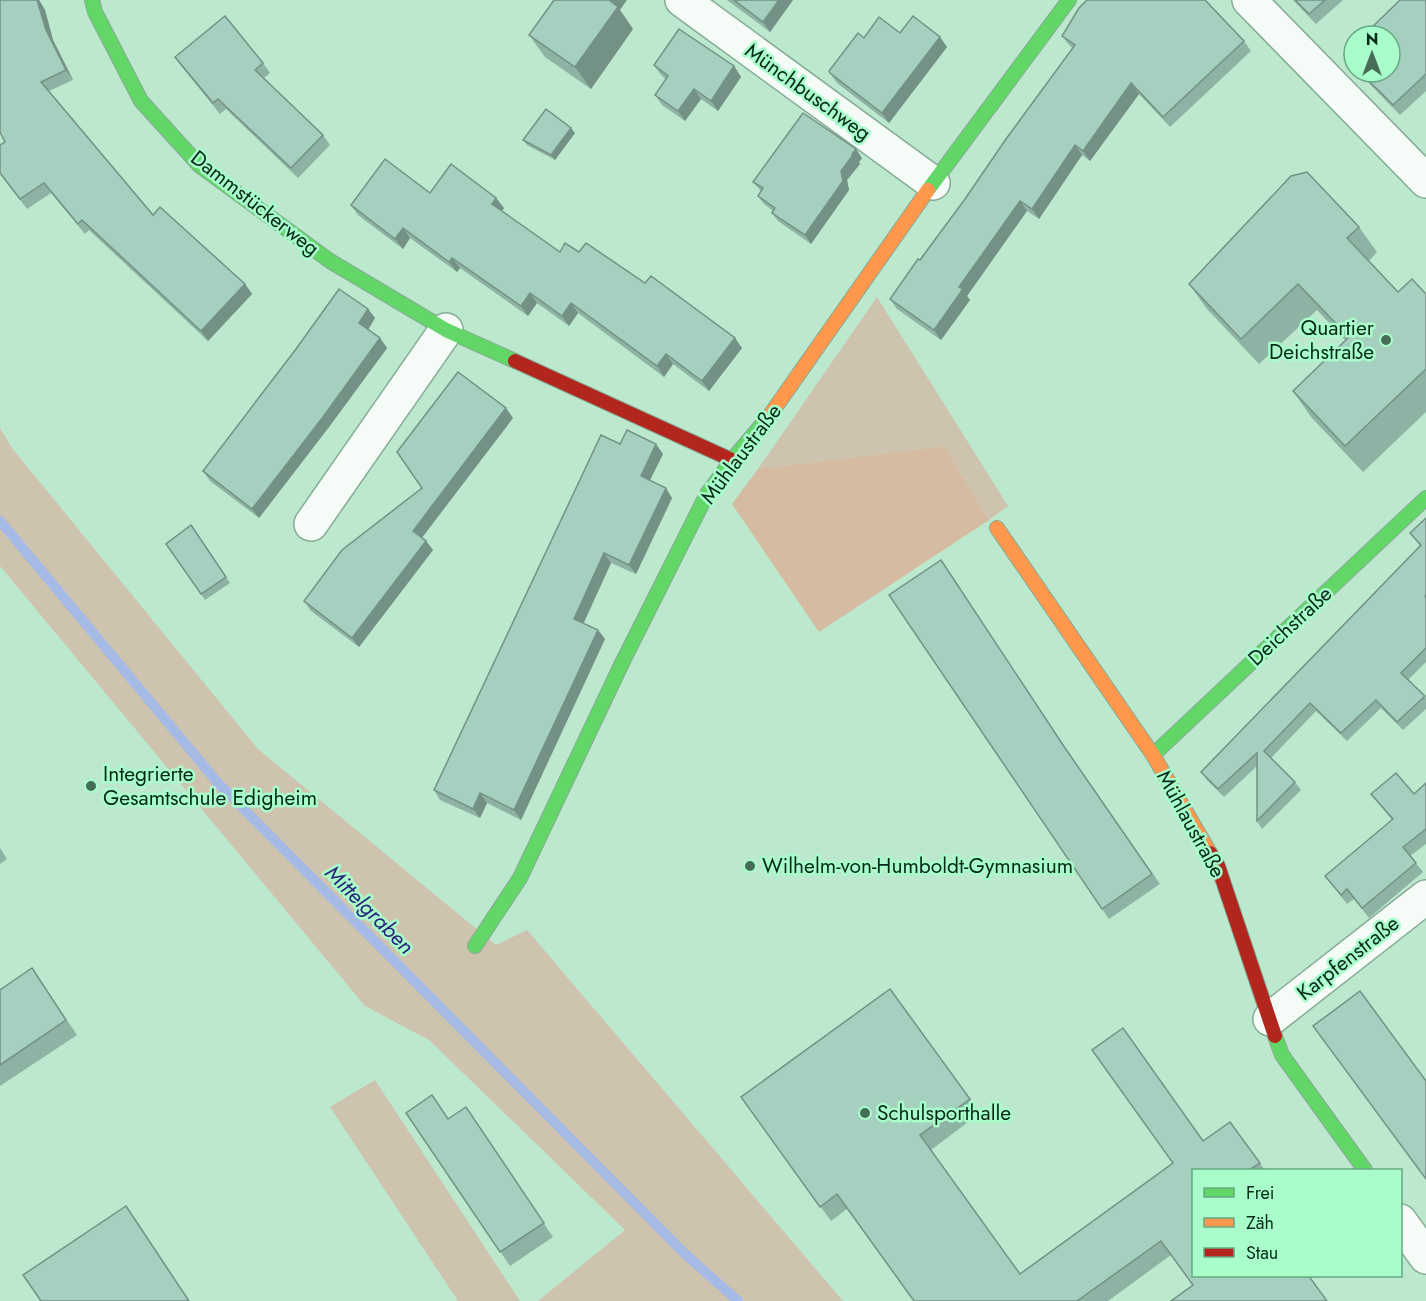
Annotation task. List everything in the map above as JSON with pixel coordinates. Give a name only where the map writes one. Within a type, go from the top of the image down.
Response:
[{"type":"street","name":"Dammstückerweg","points":[[92,0],[95,12],[141,101],[200,166],[330,261],[446,330],[732,460]]},
{"type":"street","name":"Münchbuschweg","points":[[682,0],[933,183]]},
{"type":"street","name":"Mühlaustraße","points":[[475,946],[520,878],[624,659],[707,494],[768,418],[933,183],[1069,0]]},
{"type":"street","points":[[1249,0],[1426,181]]},
{"type":"street","points":[[311,524],[446,330]]},
{"type":"street","name":"Deichstraße","points":[[1153,755],[1426,498]]},
{"type":"street","name":"Mühlaustraße","points":[[997,528],[1153,755],[1218,866],[1282,1055],[1364,1169]]},
{"type":"street","name":"Karpfenstraße","points":[[1270,1019],[1426,897]]},
{"type":"street","points":[[1402,1222],[1426,1257]]},
{"type":"shaded area","points":[[877,297],[1008,506],[989,520],[944,446],[758,469]]},
{"type":"shaded area","points":[[0,428],[12,448],[258,749],[496,945],[527,930],[843,1301],[538,1301],[625,1230],[429,1040],[365,1006],[0,566]]},
{"type":"shaded area","points":[[944,446],[989,520],[819,632],[732,504],[758,469]]},
{"type":"shaded area","points":[[375,1080],[520,1301],[458,1301],[330,1107]]},
{"type":"building","points":[[0,0],[37,0],[46,30],[66,70],[41,82],[153,215],[160,207],[245,284],[201,331],[82,220],[78,224],[44,183],[20,199],[0,173],[0,145],[5,142],[0,132]]},
{"type":"building","points":[[554,0],[609,0],[618,7],[575,67],[529,35]]},
{"type":"building","points":[[734,0],[779,0],[763,22]]},
{"type":"building","points":[[1087,0],[1205,0],[1244,41],[1163,117],[1131,83],[1083,151],[1075,145],[1032,209],[1020,201],[959,287],[963,289],[934,330],[890,299],[1075,45],[1062,36],[1079,8]]},
{"type":"building","points":[[1295,0],[1325,0],[1309,14]]},
{"type":"building","points":[[1400,0],[1426,0],[1426,74],[1393,105],[1372,84],[1402,84],[1402,24],[1375,24]]},
{"type":"building","points":[[225,16],[263,63],[255,70],[323,135],[291,168],[218,99],[213,103],[175,57]]},
{"type":"building","points":[[913,16],[940,37],[882,113],[829,71],[858,33],[864,38],[879,17],[900,33]]},
{"type":"building","points":[[679,29],[734,66],[711,101],[694,89],[678,111],[655,95],[668,76],[654,65]]},
{"type":"building","points":[[546,109],[571,128],[551,155],[523,140]]},
{"type":"building","points":[[803,113],[856,149],[841,171],[843,181],[805,235],[772,213],[775,208],[758,196],[763,188],[753,182]]},
{"type":"building","points":[[385,159],[430,193],[451,164],[496,198],[492,204],[560,252],[565,243],[579,252],[586,243],[645,283],[651,276],[735,338],[702,381],[666,354],[657,366],[571,303],[562,316],[530,293],[521,306],[452,258],[449,262],[403,228],[395,239],[351,205]]},
{"type":"building","name":"Quartier Deichstraße","points":[[1307,172],[1359,227],[1347,238],[1398,292],[1412,279],[1426,294],[1426,369],[1345,446],[1293,391],[1349,337],[1298,284],[1241,339],[1189,284],[1291,176]]},
{"type":"building","points":[[339,289],[368,309],[359,323],[380,338],[252,509],[203,471]]},
{"type":"building","points":[[458,372],[506,408],[413,531],[426,541],[352,638],[304,601],[342,550],[422,488],[397,452]]},
{"type":"building","points":[[627,430],[656,444],[641,476],[666,488],[629,565],[604,553],[574,619],[598,630],[514,810],[480,793],[473,809],[434,790],[601,435],[620,444]]},
{"type":"building","points":[[1426,518],[1426,648],[1401,673],[1425,696],[1397,722],[1376,700],[1341,733],[1310,703],[1264,751],[1295,782],[1257,821],[1257,753],[1218,789],[1201,772],[1421,545],[1410,533]]},
{"type":"building","points":[[191,525],[226,577],[201,594],[166,544]]},
{"type":"building","points":[[941,560],[1063,745],[1152,874],[1102,909],[889,595]]},
{"type":"building","points":[[1396,773],[1414,794],[1426,783],[1426,829],[1403,847],[1416,863],[1362,908],[1347,889],[1341,895],[1325,876],[1393,819],[1371,794]]},
{"type":"building","points":[[32,968],[66,1020],[0,1065],[0,990]]},
{"type":"building","points":[[890,989],[970,1099],[920,1135],[1020,1274],[1173,1163],[1092,1050],[1123,1028],[1203,1141],[1230,1122],[1260,1163],[1251,1169],[1192,1169],[1192,1277],[1309,1277],[1327,1301],[1171,1301],[1193,1285],[1161,1241],[1077,1301],[914,1301],[837,1194],[820,1207],[741,1097]]},
{"type":"building","points":[[1360,991],[1426,1081],[1426,1179],[1313,1026]]},
{"type":"building","points":[[432,1095],[448,1119],[466,1107],[544,1223],[500,1252],[406,1113]]},
{"type":"building","points":[[126,1206],[189,1301],[41,1301],[23,1275]]},
{"type":"waterway","name":"Mittelgraben","points":[[0,521],[218,783],[684,1253],[738,1301]]},
{"type":"traffic: fast","points":[[92,0],[95,12],[141,101],[200,166],[330,261],[446,330],[515,361]]},
{"type":"traffic: fast","points":[[928,190],[1069,0]]},
{"type":"traffic: fast","points":[[475,946],[520,878],[624,659],[707,494],[770,415]]},
{"type":"traffic: fast","points":[[1153,755],[1426,498]]},
{"type":"traffic: fast","points":[[1275,1036],[1282,1055],[1364,1169]]},
{"type":"traffic: slow","points":[[770,415],[928,190]]},
{"type":"traffic: slow","points":[[997,528],[1153,755],[1210,853]]},
{"type":"traffic: jam","points":[[515,361],[732,460]]},
{"type":"traffic: jam","points":[[1210,853],[1218,866],[1275,1036]]},
{"type":"place","name":"Quartier Deichstraße","points":[[1386,340]]},
{"type":"place","name":"Integrierte Gesamtschule Edigheim","points":[[91,786]]},
{"type":"place","name":"Wilhelm-von-Humboldt-Gymnasium","points":[[750,866]]},
{"type":"place","name":"Schulsporthalle","points":[[865,1113]]}]
